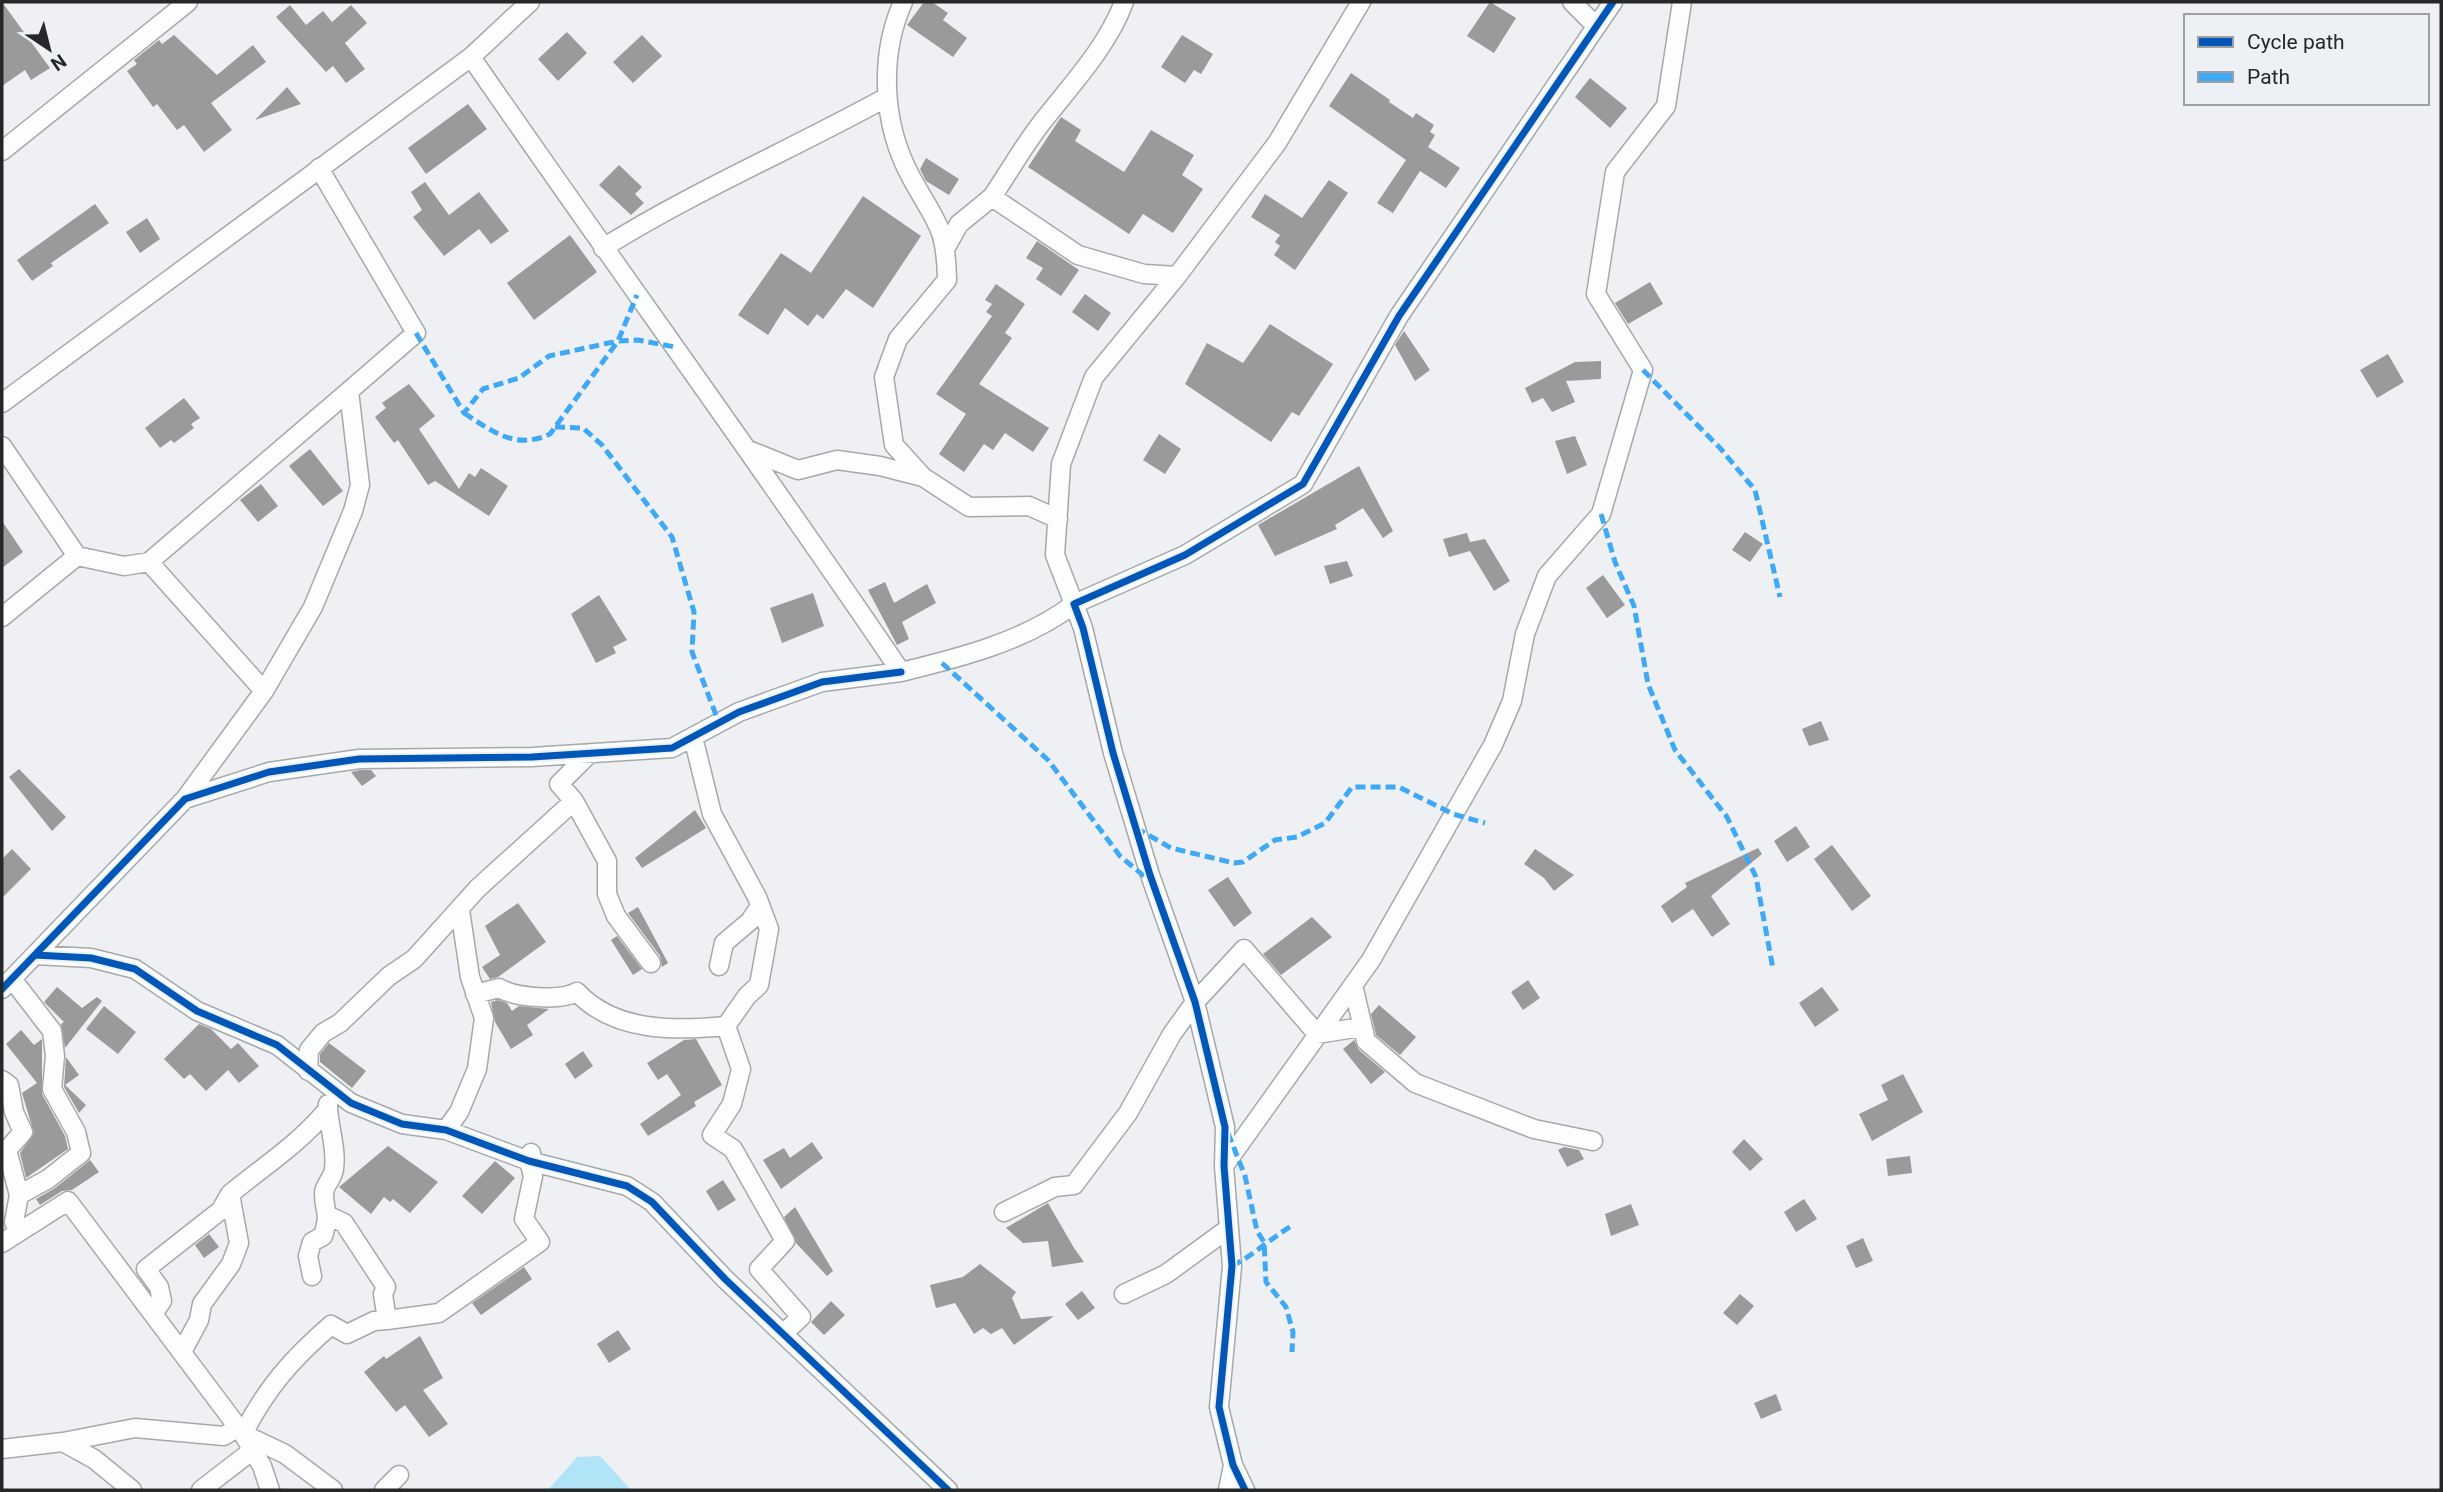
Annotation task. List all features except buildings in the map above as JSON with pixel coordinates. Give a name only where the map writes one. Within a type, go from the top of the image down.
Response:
[{"type":"street","points":[[2,151],[188,2]]},
{"type":"street","points":[[2,403],[471,57],[530,2]]},
{"type":"street","points":[[903,2],[892,27],[887,97],[891,132],[911,177],[936,215],[946,247],[947,279],[898,339],[884,377],[894,445],[923,477],[969,507],[1029,506],[1058,519]]},
{"type":"street","points":[[946,247],[959,224],[992,197],[1042,122],[1065,97],[1116,23],[1124,2]]},
{"type":"street","points":[[1245,1490],[1233,1465],[1219,1407],[1232,1266],[1224,1167],[1225,1127],[1195,1002],[1150,875],[1113,753],[1083,628],[1055,555],[1061,464],[1094,377],[1177,275],[1277,143],[1361,2]]},
{"type":"street","points":[[1572,2],[1596,26]]},
{"type":"street","points":[[185,799],[269,772],[359,759],[590,753],[672,748],[739,712],[822,682],[901,672],[942,663],[1052,622],[1074,604],[1185,555],[1303,484],[1399,316],[1613,2]]},
{"type":"street","points":[[1224,1167],[1371,960],[1493,746],[1512,701],[1525,634],[1547,576],[1601,513],[1643,370],[1596,294],[1601,257],[1615,172],[1666,106],[1682,2]]},
{"type":"street","points":[[471,57],[603,248],[751,452],[901,672]]},
{"type":"street","points":[[603,248],[668,208],[827,130],[887,97]]},
{"type":"street","points":[[2,446],[77,556],[124,566],[149,562],[416,333],[319,168]]},
{"type":"street","points":[[992,197],[1078,255],[1143,274],[1177,275]]},
{"type":"street","points":[[936,215],[959,224]]},
{"type":"street","points":[[19,1195],[48,1179],[81,1153],[76,1132],[52,1089],[55,1056],[52,1031],[7,984],[185,799],[264,691],[313,607],[353,511],[360,485],[349,391]]},
{"type":"street","points":[[751,452],[797,470],[837,460],[880,466],[923,477]]},
{"type":"street","points":[[2,617],[77,556]]},
{"type":"street","points":[[149,562],[264,691]]},
{"type":"street","points":[[694,737],[712,814],[760,906],[769,929],[759,985],[747,996],[726,1026]]},
{"type":"street","points":[[590,753],[559,784],[574,802],[607,861],[607,894],[616,916],[651,963]]},
{"type":"street","points":[[312,1276],[308,1256],[312,1242],[323,1236],[329,1216],[323,1191],[331,1179],[335,1149],[328,1109],[314,1076],[309,1050],[389,976],[415,958],[478,888],[574,802]]},
{"type":"street","points":[[719,966],[724,943],[750,921],[760,906]]},
{"type":"street","points":[[446,1129],[459,1112],[477,1069],[484,1017],[475,994],[460,910]]},
{"type":"street","points":[[1004,1212],[1055,1187],[1074,1185],[1128,1113],[1172,1034],[1195,1002],[1244,949],[1317,1034]]},
{"type":"street","points":[[35,955],[92,958],[135,969],[197,1010],[277,1045],[351,1103],[402,1124],[446,1129],[627,1186],[643,1197],[948,1490]]},
{"type":"street","points":[[1353,985],[1366,1041],[1415,1083],[1534,1129],[1593,1141]]},
{"type":"street","points":[[475,994],[499,988],[513,996],[529,994],[564,999],[577,992],[591,1007],[623,1023],[698,1028],[726,1026]]},
{"type":"street","points":[[726,1026],[740,1069],[732,1104],[712,1135],[733,1149],[785,1241],[760,1269],[801,1317],[784,1333]]},
{"type":"street","points":[[1317,1034],[1361,1027]]},
{"type":"street","points":[[277,1045],[315,1042]]},
{"type":"street","points":[[2,1080],[9,1085],[14,1112],[23,1132],[7,1150],[19,1195],[15,1222],[19,1232]]},
{"type":"street","points":[[153,1314],[162,1301],[159,1287],[146,1269],[221,1210],[230,1194],[270,1166],[313,1128],[328,1109]]},
{"type":"street","points":[[2,1449],[63,1442],[135,1429],[224,1436],[241,1431],[290,1361],[331,1325],[347,1334],[374,1321],[439,1313],[540,1242],[524,1219],[533,1176],[531,1155]]},
{"type":"street","points":[[182,1352],[199,1320],[202,1304],[231,1264],[239,1244],[230,1194]]},
{"type":"street","points":[[2,1243],[68,1201],[241,1431],[253,1450],[270,1490]]},
{"type":"street","points":[[329,1216],[344,1223],[386,1287],[383,1294],[387,1320]]},
{"type":"street","points":[[1124,1294],[1166,1273],[1229,1228]]},
{"type":"street","points":[[241,1431],[285,1454],[333,1490]]},
{"type":"street","points":[[63,1442],[94,1459],[132,1490]]},
{"type":"street","points":[[201,1490],[253,1450]]},
{"type":"street","points":[[1228,1490],[1233,1465]]},
{"type":"street","points":[[384,1490],[399,1475]]},
{"type":"water","points":[[600,1456],[631,1490],[548,1490],[577,1457]]},
{"type":"marked path","points":[[464,413],[505,437],[526,440],[550,434],[618,341],[637,295]]},
{"type":"marked path","points":[[416,333],[464,413],[483,389],[519,378],[549,356],[618,341],[638,340],[675,347]]},
{"type":"marked path","points":[[1643,370],[1720,448],[1755,490],[1780,597]]},
{"type":"marked path","points":[[555,427],[583,428],[602,445],[672,537],[694,612],[692,652],[719,723]]},
{"type":"marked path","points":[[1601,514],[1615,562],[1634,606],[1648,684],[1675,750],[1727,817],[1756,877],[1773,969]]},
{"type":"marked path","points":[[942,663],[1048,760],[1120,856],[1151,882]]},
{"type":"marked path","points":[[1136,828],[1171,848],[1234,863],[1243,862],[1275,840],[1297,837],[1325,823],[1352,787],[1399,787],[1453,814],[1485,823]]},
{"type":"marked path","points":[[1228,1133],[1245,1176],[1257,1231],[1264,1242],[1266,1282],[1286,1307],[1293,1332],[1292,1352]]},
{"type":"marked path","points":[[1232,1266],[1293,1225]]},
{"type":"cycle path","points":[[1245,1490],[1233,1465],[1219,1407],[1232,1266],[1224,1166],[1225,1127],[1195,1002],[1150,875],[1113,753],[1083,628],[1074,604],[1185,555],[1303,484],[1399,316],[1613,2]]},
{"type":"cycle path","points":[[2,989],[185,799],[269,772],[359,759],[532,757],[672,748],[739,712],[822,682],[901,672]]},
{"type":"cycle path","points":[[35,955],[91,958],[135,969],[197,1011],[277,1045],[351,1103],[402,1124],[446,1130],[529,1161],[627,1186],[652,1202],[725,1279],[948,1490]]}]
